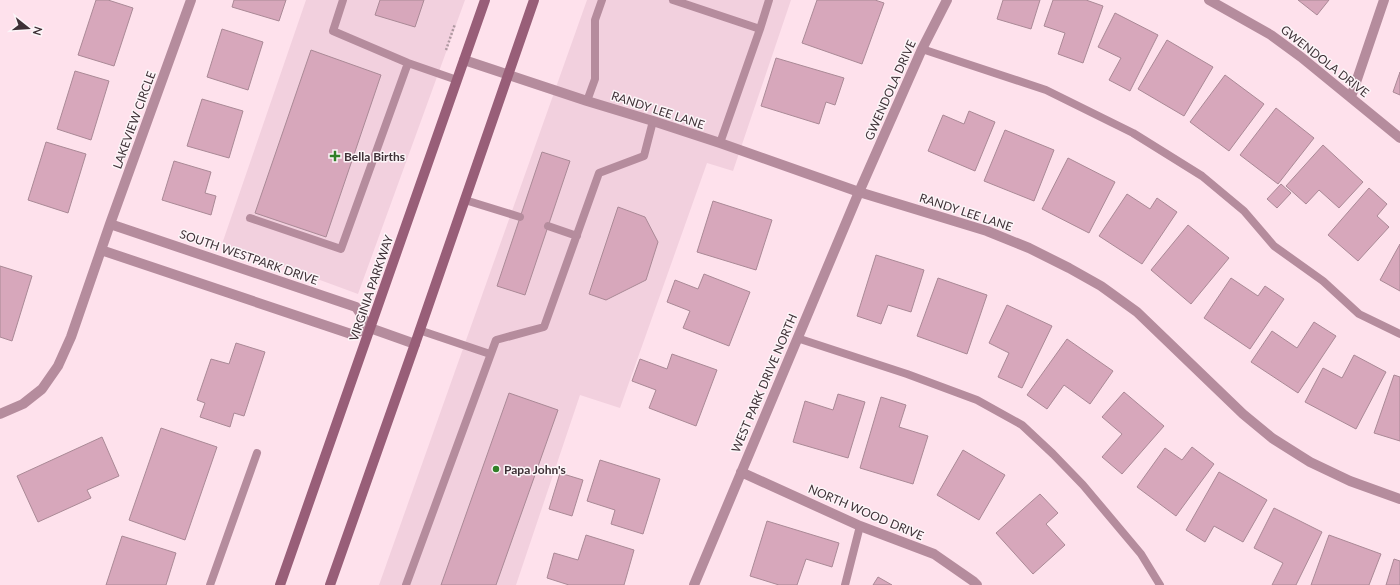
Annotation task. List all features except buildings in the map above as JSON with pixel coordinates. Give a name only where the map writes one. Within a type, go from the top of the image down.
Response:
[{"type":"main road","name":"VIRGINIA PARKWAY","points":[[280,585],[486,0]]},
{"type":"main road","points":[[330,585],[534,0]]},
{"type":"street","name":"LAKEVIEW CIRCLE","points":[[0,414],[23,404],[42,389],[58,366],[71,337],[191,0]]},
{"type":"street","name":"GWENDOLA DRIVE","points":[[859,192],[922,49],[947,0]]},
{"type":"street","name":"GWENDOLA DRIVE","points":[[1209,0],[1271,36],[1301,56],[1400,138]]},
{"type":"street","points":[[1351,97],[1384,0]]},
{"type":"street","name":"RANDY LEE LANE","points":[[464,60],[587,102],[653,121],[720,143],[859,192],[987,231],[1029,248],[1101,286],[1137,312],[1243,414],[1272,438],[1317,465],[1350,481],[1400,499]]},
{"type":"street","name":"WEST PARK DRIVE NORTH","points":[[694,585],[796,338],[859,192]]},
{"type":"street","name":"SOUTH WESTPARK DRIVE","points":[[110,224],[356,307],[370,328]]},
{"type":"street","points":[[101,250],[351,334],[370,328],[415,344]]},
{"type":"street","name":"NORTH WOOD DRIVE","points":[[741,472],[860,526],[934,554],[977,585]]},
{"type":"lane","points":[[343,0],[333,31],[408,63],[457,80]]},
{"type":"lane","points":[[587,102],[595,79],[594,20],[602,0]]},
{"type":"lane","points":[[673,0],[760,28]]},
{"type":"lane","points":[[720,143],[769,0]]},
{"type":"lane","points":[[922,49],[1046,90],[1133,133],[1202,176],[1244,211],[1274,246],[1323,281],[1359,314],[1400,334]]},
{"type":"lane","points":[[250,218],[341,249],[408,63]]},
{"type":"lane","points":[[406,585],[496,340],[544,327],[599,173],[644,156],[653,121]]},
{"type":"lane","points":[[465,200],[520,218]]},
{"type":"lane","points":[[548,226],[577,236]]},
{"type":"lane","points":[[420,330],[490,354]]},
{"type":"lane","points":[[796,338],[907,374],[977,400],[1022,425],[1083,485],[1141,554],[1160,585]]},
{"type":"lane","points":[[210,585],[257,453]]},
{"type":"lane","points":[[845,585],[860,526]]},
{"type":"path","points":[[446,50],[455,24]]},
{"type":"shaded area","points":[[306,0],[465,0],[358,294],[222,244]]},
{"type":"shaded area","points":[[587,0],[791,0],[733,171],[707,163],[620,408],[580,395],[516,585],[379,585]]},
{"type":"place","name":"Bella Births","points":[[335,156]]},
{"type":"place","name":"Papa John's","points":[[496,469]]}]
